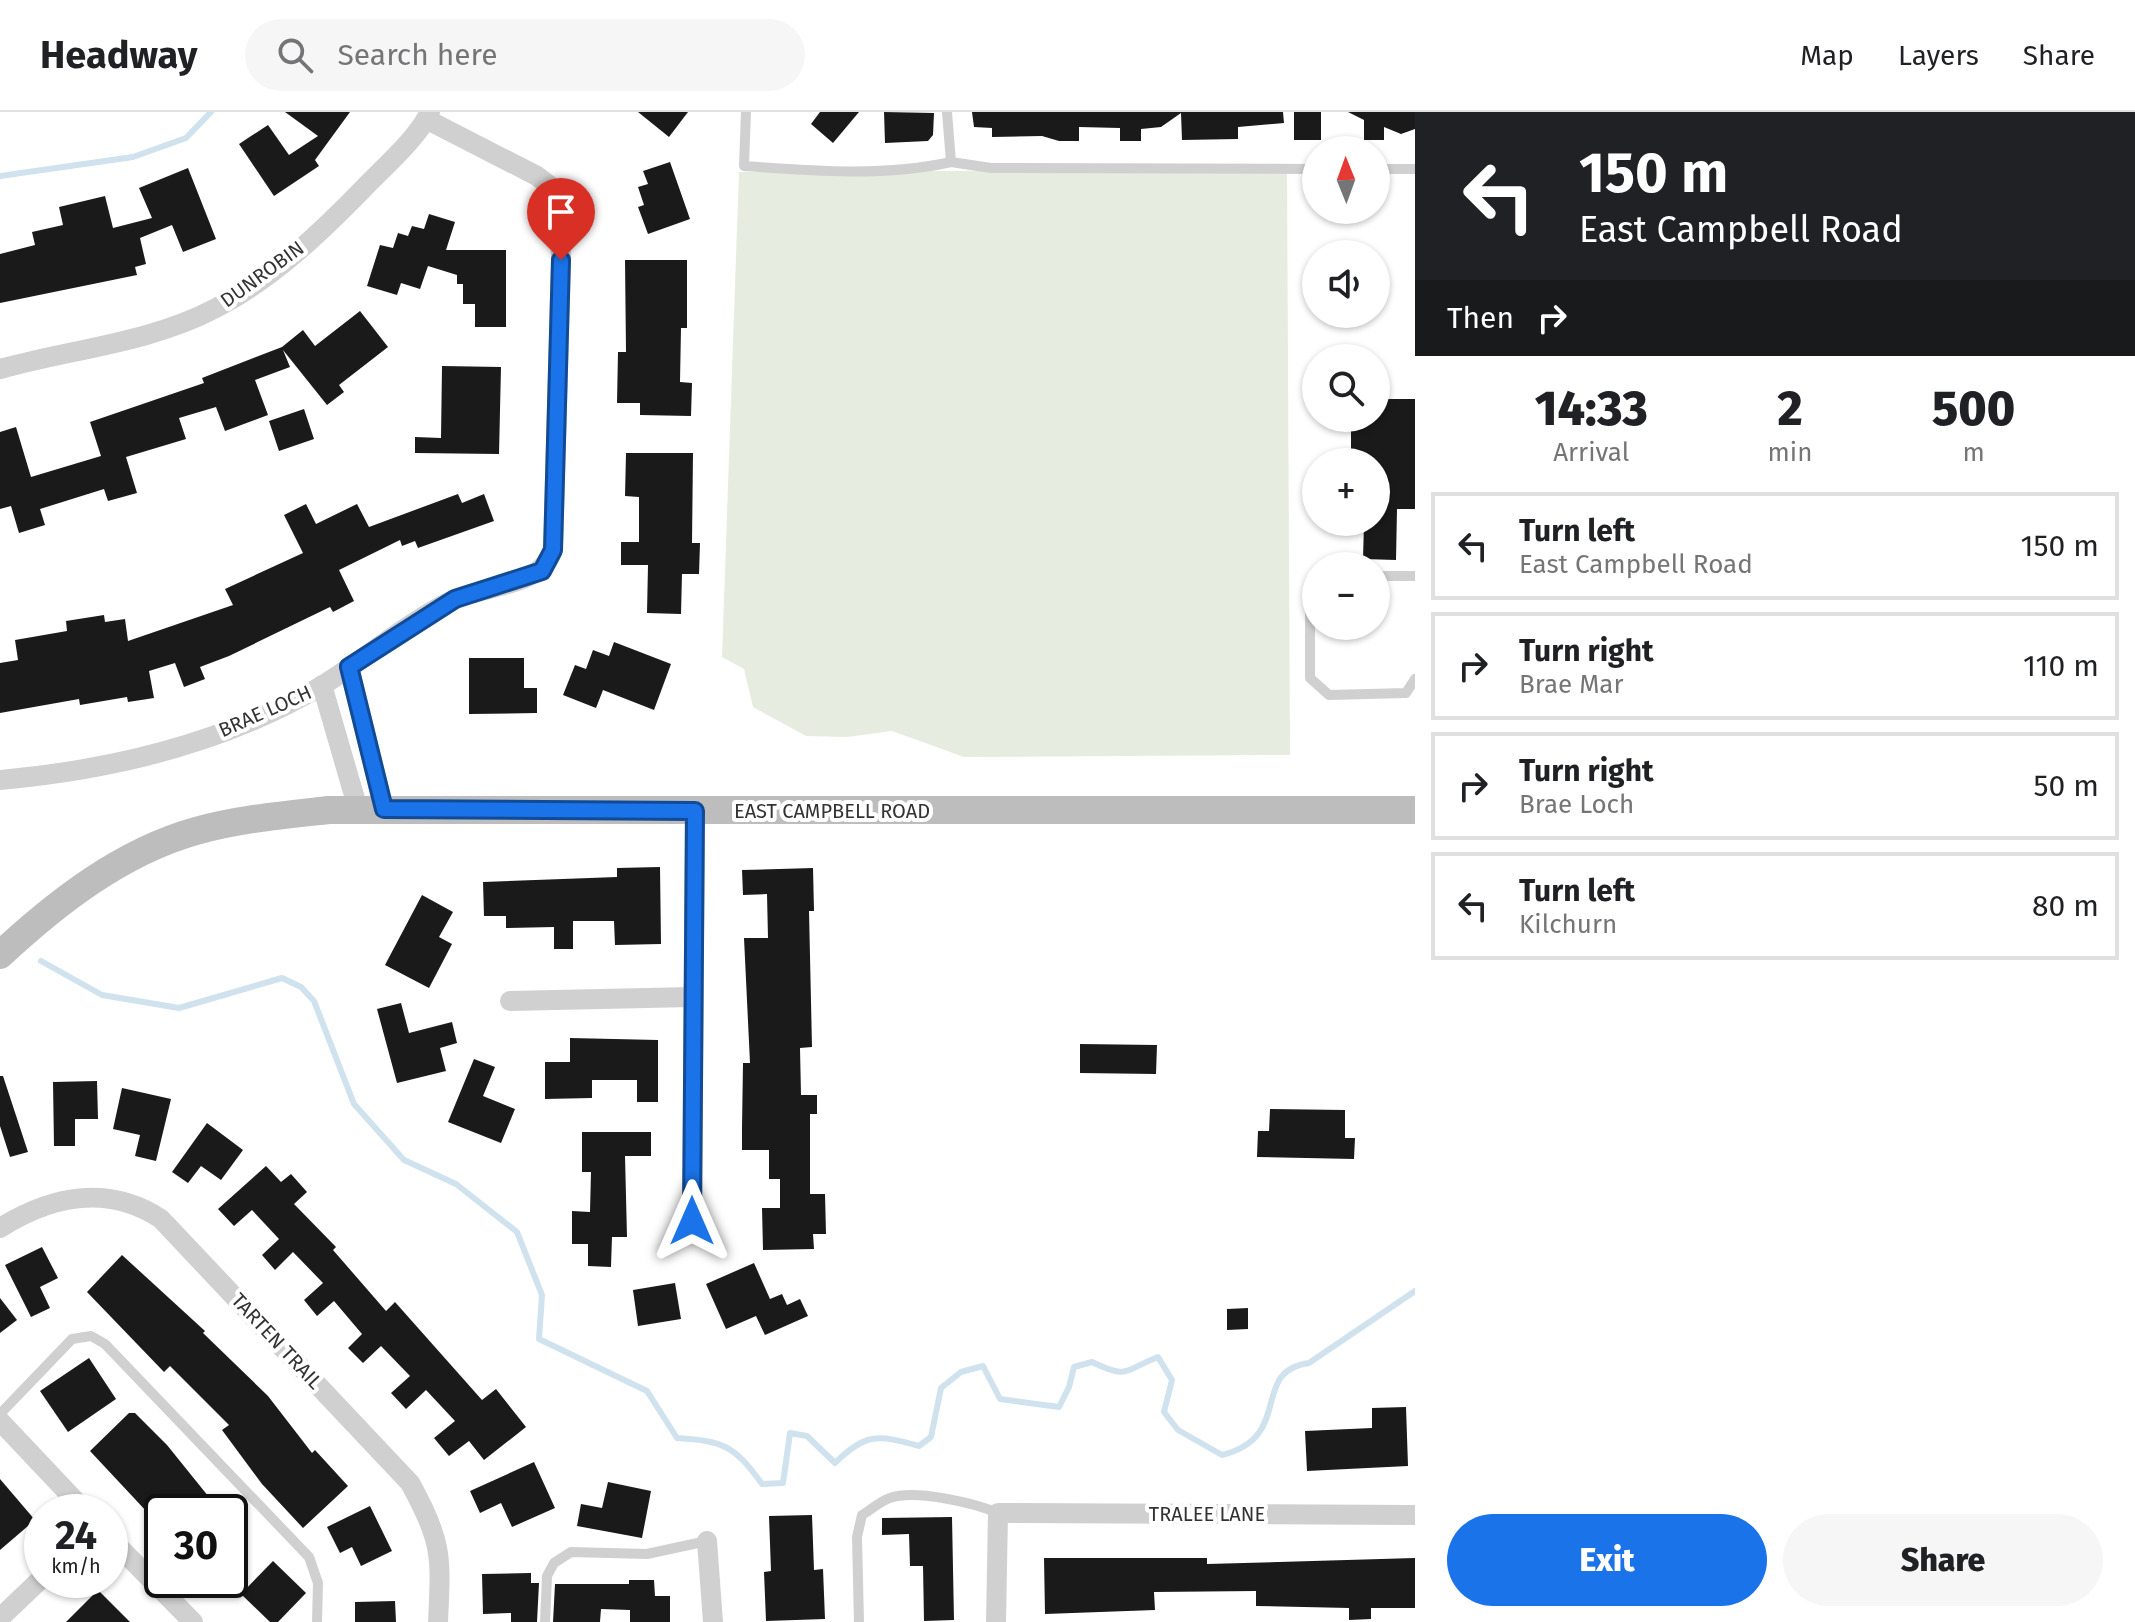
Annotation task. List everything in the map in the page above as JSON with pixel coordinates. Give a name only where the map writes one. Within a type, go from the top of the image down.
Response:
[{"type":"main road","name":"EAST CAMPBELL ROAD","points":[[0,955],[97,877],[163,843],[258,818],[371,809],[1415,810]]},
{"type":"street","name":"BRAE LOCH","points":[[0,780],[88,769],[152,755],[240,725],[322,685],[455,599],[534,575],[550,562],[553,550],[562,204],[553,185],[428,116]]},
{"type":"street","name":"DUNROBIN","points":[[0,369],[73,354],[170,327],[216,309],[257,283],[328,225],[428,116]]},
{"type":"street","points":[[349,667],[371,809]]},
{"type":"street","points":[[322,685],[371,809]]},
{"type":"street","points":[[692,1221],[695,811]]},
{"type":"street","points":[[510,1001],[692,997]]},
{"type":"street","name":"TARTEN TRAIL","points":[[0,1228],[57,1200],[101,1198],[141,1206],[161,1219],[410,1483],[431,1521],[441,1558],[438,1622]]},
{"type":"street","points":[[1,1421],[69,1494]]},
{"type":"street","points":[[996,1622],[998,1513]]},
{"type":"street","name":"TRALEE LANE","points":[[998,1513],[1415,1515]]},
{"type":"street","points":[[707,1541],[713,1622]]},
{"type":"street","points":[[128,1556],[193,1622]]},
{"type":"street","points":[[0,1618],[24,1595]]},
{"type":"lane","points":[[746,112],[744,166],[794,170],[922,169],[951,162],[991,168],[1302,169]]},
{"type":"lane","points":[[947,112],[951,162]]},
{"type":"lane","points":[[1390,169],[1415,169]]},
{"type":"lane","points":[[1390,576],[1415,576]]},
{"type":"lane","points":[[1310,640],[1310,678],[1329,695],[1406,693],[1415,679]]},
{"type":"lane","points":[[1,1421],[72,1339],[91,1336],[105,1344],[309,1557],[318,1583],[317,1622]]},
{"type":"lane","points":[[859,1622],[857,1537],[862,1515],[891,1497],[940,1497],[978,1504],[998,1513]]},
{"type":"lane","points":[[545,1622],[547,1576],[554,1563],[571,1552],[647,1554],[707,1541]]},
{"type":"shaded area","points":[[1287,169],[1290,755],[964,757],[892,731],[847,737],[806,736],[753,707],[744,669],[722,657],[739,172]]},
{"type":"building","points":[[285,112],[350,112],[315,160],[319,166],[274,196],[239,144],[268,125],[289,155],[318,136]]},
{"type":"building","points":[[638,112],[688,112],[669,137]]},
{"type":"building","points":[[820,112],[859,112],[833,143],[811,124]]},
{"type":"building","points":[[884,112],[934,113],[933,135],[928,141],[885,143]]},
{"type":"building","points":[[972,112],[1283,112],[1284,123],[1238,127],[1238,139],[1182,140],[1181,113],[1161,127],[1141,129],[1141,141],[1120,141],[1120,128],[1079,127],[1079,141],[1059,141],[1042,136],[992,137],[992,128],[974,127]]},
{"type":"building","points":[[1294,112],[1321,112],[1321,136],[1302,136],[1302,140],[1294,140]]},
{"type":"building","points":[[1348,112],[1415,112],[1415,129],[1401,134],[1384,127],[1384,136],[1364,136],[1364,120]]},
{"type":"building","points":[[670,162],[690,219],[648,234],[638,207],[644,205],[638,187],[648,184],[643,171]]},
{"type":"building","points":[[188,168],[216,239],[183,252],[172,225],[140,238],[146,264],[135,267],[137,275],[0,303],[0,254],[35,245],[32,232],[63,225],[59,207],[105,196],[113,228],[152,218],[139,188]]},
{"type":"building","points":[[429,214],[455,222],[446,250],[506,250],[506,327],[475,327],[475,304],[463,304],[463,284],[457,284],[457,275],[428,266],[420,289],[401,283],[397,295],[367,286],[380,245],[393,248],[398,233],[408,236],[412,226],[424,229]]},
{"type":"building","points":[[625,260],[687,260],[687,328],[681,328],[680,382],[692,383],[691,416],[640,415],[640,403],[617,403],[618,352],[626,352]]},
{"type":"building","points":[[360,311],[388,347],[339,385],[344,392],[327,405],[283,350],[290,367],[255,380],[268,415],[225,431],[216,407],[179,418],[186,439],[126,457],[137,493],[108,501],[104,489],[40,509],[45,525],[19,533],[11,506],[0,509],[0,432],[16,427],[31,477],[101,456],[90,422],[204,383],[202,378],[282,347],[303,330],[315,346]]},
{"type":"building","points":[[442,366],[501,367],[499,454],[415,453],[415,437],[441,438]]},
{"type":"building","points":[[1390,399],[1415,399],[1415,509],[1397,509],[1396,560],[1390,560],[1390,552],[1363,552],[1364,536],[1390,536],[1390,448],[1351,448],[1351,432],[1390,432]]},
{"type":"building","points":[[304,409],[314,439],[279,451],[269,421]]},
{"type":"building","points":[[626,453],[693,453],[692,543],[700,543],[699,574],[682,574],[681,614],[647,613],[648,565],[621,565],[621,542],[639,542],[639,497],[625,496]]},
{"type":"building","points":[[458,494],[462,503],[484,494],[494,521],[418,548],[415,541],[402,546],[400,540],[339,570],[354,601],[333,612],[330,607],[200,667],[205,679],[184,687],[175,663],[149,671],[154,698],[128,702],[127,697],[80,705],[79,699],[0,713],[0,663],[18,660],[15,640],[67,631],[66,621],[104,615],[105,622],[125,619],[128,641],[233,605],[225,589],[303,553],[284,515],[306,504],[316,524],[357,504],[369,527]]},
{"type":"building","points":[[614,642],[671,664],[654,710],[603,690],[596,708],[563,695],[575,665],[586,669],[593,650],[609,656]]},
{"type":"building","points":[[469,658],[524,658],[524,688],[537,688],[537,713],[469,714]]},
{"type":"building","points":[[660,867],[661,944],[615,945],[614,921],[573,921],[573,949],[554,949],[554,927],[506,928],[506,916],[484,916],[483,882],[617,877],[617,868]]},
{"type":"building","points":[[813,868],[814,911],[809,911],[812,1047],[800,1048],[801,1095],[817,1095],[817,1114],[810,1114],[810,1194],[825,1194],[826,1234],[813,1234],[814,1249],[763,1250],[762,1208],[780,1208],[780,1179],[769,1179],[769,1150],[742,1150],[743,1063],[750,1063],[744,938],[768,938],[767,894],[743,895],[742,870]]},
{"type":"building","points":[[422,895],[453,912],[439,937],[452,944],[429,988],[385,965]]},
{"type":"building","points":[[401,1003],[409,1033],[452,1022],[457,1043],[440,1048],[446,1071],[397,1083],[377,1009]]},
{"type":"building","points":[[570,1038],[658,1040],[658,1102],[637,1102],[637,1080],[592,1080],[592,1098],[545,1099],[545,1062],[570,1062]]},
{"type":"building","points":[[1080,1044],[1157,1045],[1156,1074],[1080,1073]]},
{"type":"building","points":[[474,1059],[495,1067],[483,1096],[515,1109],[501,1143],[448,1122]]},
{"type":"building","points":[[0,1076],[3,1076],[28,1152],[10,1157],[0,1126]]},
{"type":"building","points":[[97,1081],[98,1119],[75,1119],[75,1146],[54,1146],[53,1082]]},
{"type":"building","points":[[122,1088],[171,1099],[156,1161],[135,1156],[140,1135],[113,1129]]},
{"type":"building","points":[[1270,1109],[1345,1110],[1345,1138],[1355,1138],[1354,1159],[1257,1157],[1258,1131],[1269,1131]]},
{"type":"building","points":[[207,1123],[243,1150],[221,1180],[201,1166],[188,1183],[172,1172]]},
{"type":"building","points":[[582,1132],[651,1132],[651,1156],[625,1156],[627,1237],[612,1237],[611,1267],[588,1266],[588,1244],[572,1244],[572,1211],[590,1212],[591,1172],[582,1172]]},
{"type":"building","points":[[266,1166],[281,1182],[291,1174],[307,1192],[294,1204],[336,1247],[333,1250],[386,1311],[395,1302],[482,1400],[496,1389],[526,1427],[484,1460],[469,1441],[449,1456],[434,1438],[455,1421],[426,1390],[406,1409],[391,1393],[410,1376],[381,1346],[363,1363],[348,1348],[362,1334],[334,1301],[317,1316],[304,1300],[323,1283],[293,1252],[275,1270],[262,1255],[279,1239],[252,1210],[234,1226],[218,1209]]},
{"type":"building","points":[[42,1247],[58,1278],[40,1287],[50,1308],[31,1317],[5,1265]]},
{"type":"building","points":[[122,1255],[205,1331],[203,1333],[268,1396],[312,1453],[315,1450],[348,1486],[303,1528],[262,1484],[222,1430],[229,1425],[170,1366],[164,1372],[87,1292]]},
{"type":"building","points":[[754,1263],[770,1299],[782,1294],[787,1305],[800,1299],[808,1316],[765,1335],[756,1316],[726,1329],[706,1284]]},
{"type":"building","points":[[675,1283],[681,1319],[638,1326],[633,1290]]},
{"type":"building","points":[[0,1298],[17,1320],[0,1333]]},
{"type":"building","points":[[1248,1308],[1248,1329],[1227,1330],[1227,1309]]},
{"type":"building","points":[[89,1358],[116,1399],[68,1432],[40,1391]]},
{"type":"building","points":[[1406,1407],[1408,1466],[1307,1471],[1305,1431],[1372,1428],[1372,1408]]},
{"type":"building","points":[[129,1413],[135,1413],[167,1445],[206,1494],[144,1494],[144,1509],[90,1451]]},
{"type":"building","points":[[534,1462],[555,1508],[512,1527],[501,1503],[480,1513],[470,1491]]},
{"type":"building","points":[[0,1479],[24,1507],[24,1529],[0,1550]]},
{"type":"building","points":[[608,1482],[651,1491],[642,1538],[577,1526],[581,1504],[602,1508]]},
{"type":"building","points":[[370,1506],[392,1551],[361,1566],[352,1547],[340,1553],[327,1527]]},
{"type":"building","points":[[812,1515],[814,1570],[823,1569],[825,1619],[766,1621],[764,1572],[771,1571],[769,1516]]},
{"type":"building","points":[[952,1517],[954,1620],[924,1621],[923,1566],[910,1566],[909,1534],[882,1535],[882,1518]]},
{"type":"building","points":[[1044,1558],[1207,1558],[1207,1564],[1415,1558],[1415,1608],[1371,1608],[1371,1619],[1349,1620],[1349,1608],[1256,1606],[1256,1591],[1154,1592],[1155,1610],[1045,1614]]},
{"type":"building","points":[[273,1561],[306,1593],[278,1622],[270,1622],[245,1598],[248,1598],[248,1587]]},
{"type":"building","points":[[531,1573],[531,1583],[539,1583],[537,1622],[511,1622],[511,1613],[483,1614],[482,1574]]},
{"type":"building","points":[[629,1580],[654,1580],[655,1596],[670,1596],[670,1622],[630,1622],[630,1610],[601,1609],[600,1622],[553,1622],[555,1584],[629,1584]]},
{"type":"building","points":[[90,1598],[106,1598],[130,1622],[66,1622]]},
{"type":"building","points":[[395,1601],[396,1622],[355,1622],[355,1602]]},
{"type":"waterway","points":[[0,176],[133,157],[186,138],[211,112]]},
{"type":"waterway","points":[[41,961],[102,995],[179,1008],[282,978],[301,987],[314,1001],[354,1104],[404,1160],[456,1184],[517,1232],[542,1295],[539,1339],[647,1391],[677,1438],[706,1441],[726,1448],[735,1453],[762,1484],[783,1483],[790,1433],[807,1436],[835,1463],[856,1446],[874,1439],[919,1446],[931,1437],[941,1388],[961,1372],[983,1366],[1000,1399],[1059,1407],[1074,1367],[1092,1362],[1120,1372],[1158,1357],[1172,1380],[1164,1412],[1178,1430],[1222,1455],[1244,1446],[1258,1434],[1280,1378],[1291,1369],[1309,1363],[1415,1291]]},
{"type":"route","points":[[561,260],[553,550],[550,562],[534,575],[455,599],[349,667],[384,809],[695,811],[692,1221]]}]
